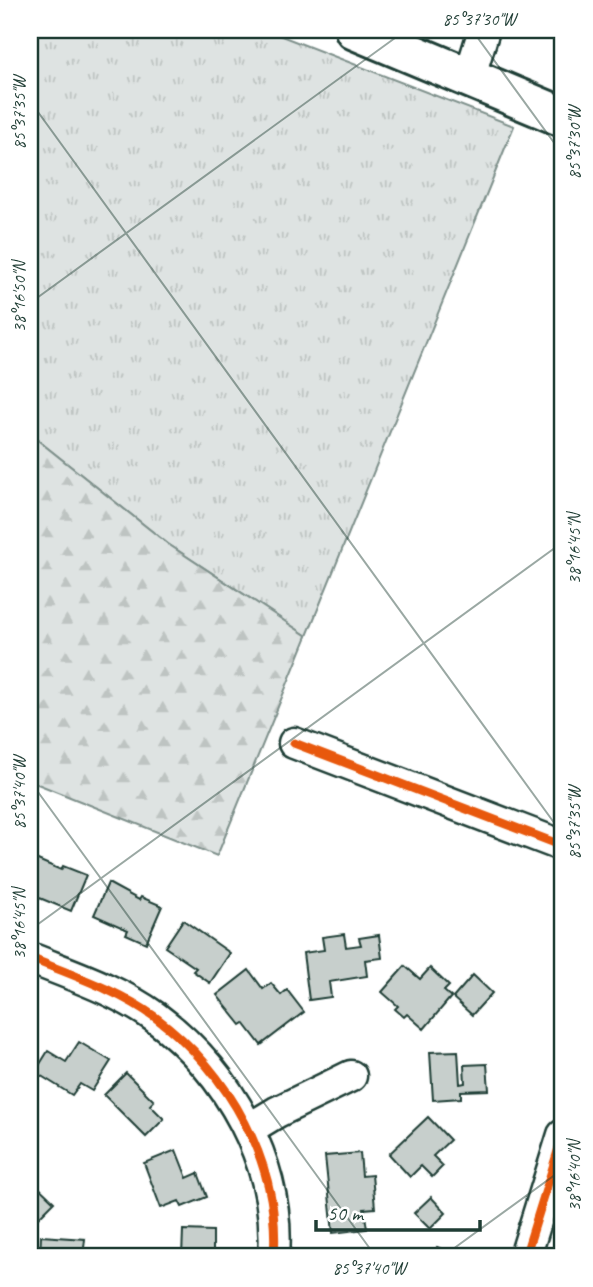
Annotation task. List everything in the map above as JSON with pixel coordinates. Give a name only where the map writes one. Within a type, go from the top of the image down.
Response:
[{"type":"main road","points":[[355,30],[563,117]]},
{"type":"street","points":[[469,78],[484,30]]},
{"type":"street","points":[[294,743],[563,846]]},
{"type":"street","points":[[30,958],[121,996],[155,1017],[189,1046],[212,1072],[249,1129],[265,1174],[272,1206],[274,1257]]},
{"type":"street","points":[[249,1129],[277,1112],[351,1076]]},
{"type":"street","points":[[526,1257],[563,1135]]},
{"type":"green space","points":[[30,30],[266,30],[514,126],[307,636],[168,544],[30,434]]},
{"type":"green space","points":[[30,434],[168,544],[307,636],[217,856],[30,781]]},
{"type":"building","points":[[33,858],[61,870],[63,866],[86,875],[71,911],[30,894],[30,866]]},
{"type":"building","points":[[108,883],[139,900],[141,897],[162,906],[146,943],[126,934],[128,930],[94,915]]},
{"type":"building","points":[[183,920],[230,953],[210,983],[193,971],[196,968],[165,947]]},
{"type":"building","points":[[344,934],[346,947],[361,945],[359,938],[379,935],[382,958],[365,960],[367,976],[329,982],[331,997],[309,1000],[303,953],[324,950],[322,937]]},
{"type":"building","points":[[405,966],[420,979],[430,968],[449,986],[444,991],[451,997],[424,1029],[407,1014],[404,1017],[395,1009],[398,1006],[382,992]]},
{"type":"building","points":[[249,970],[263,989],[271,983],[281,995],[287,990],[304,1012],[261,1045],[217,995]]},
{"type":"building","points":[[473,975],[492,993],[472,1015],[453,998]]},
{"type":"building","points":[[79,1042],[111,1061],[92,1091],[80,1084],[72,1095],[35,1072],[48,1051],[66,1062]]},
{"type":"building","points":[[458,1051],[460,1084],[465,1083],[464,1065],[487,1064],[489,1090],[461,1091],[461,1098],[433,1100],[430,1052]]},
{"type":"building","points":[[126,1073],[154,1101],[150,1105],[164,1119],[146,1137],[104,1095]]},
{"type":"building","points":[[428,1117],[450,1140],[433,1156],[443,1166],[432,1177],[421,1166],[410,1177],[389,1154]]},
{"type":"building","points":[[176,1150],[187,1178],[198,1173],[207,1197],[182,1207],[179,1201],[161,1208],[144,1163]]},
{"type":"building","points":[[360,1153],[362,1176],[372,1175],[375,1208],[364,1209],[367,1229],[333,1233],[325,1156]]},
{"type":"building","points":[[30,1179],[54,1202],[34,1222],[30,1218]]},
{"type":"building","points":[[431,1197],[446,1213],[430,1229],[414,1213]]},
{"type":"building","points":[[183,1230],[213,1231],[213,1257],[182,1257]]},
{"type":"building","points":[[41,1236],[85,1239],[83,1257],[40,1257]]},
{"type":"building","points":[[437,1247],[449,1252],[447,1257],[433,1257]]},
{"type":"cycle path","points":[[294,743],[563,846]]},
{"type":"cycle path","points":[[30,958],[141,1007],[182,1039],[206,1065],[245,1123],[259,1155],[269,1188],[274,1222],[274,1257]]},
{"type":"cycle path","points":[[525,1257],[563,1135]]}]
